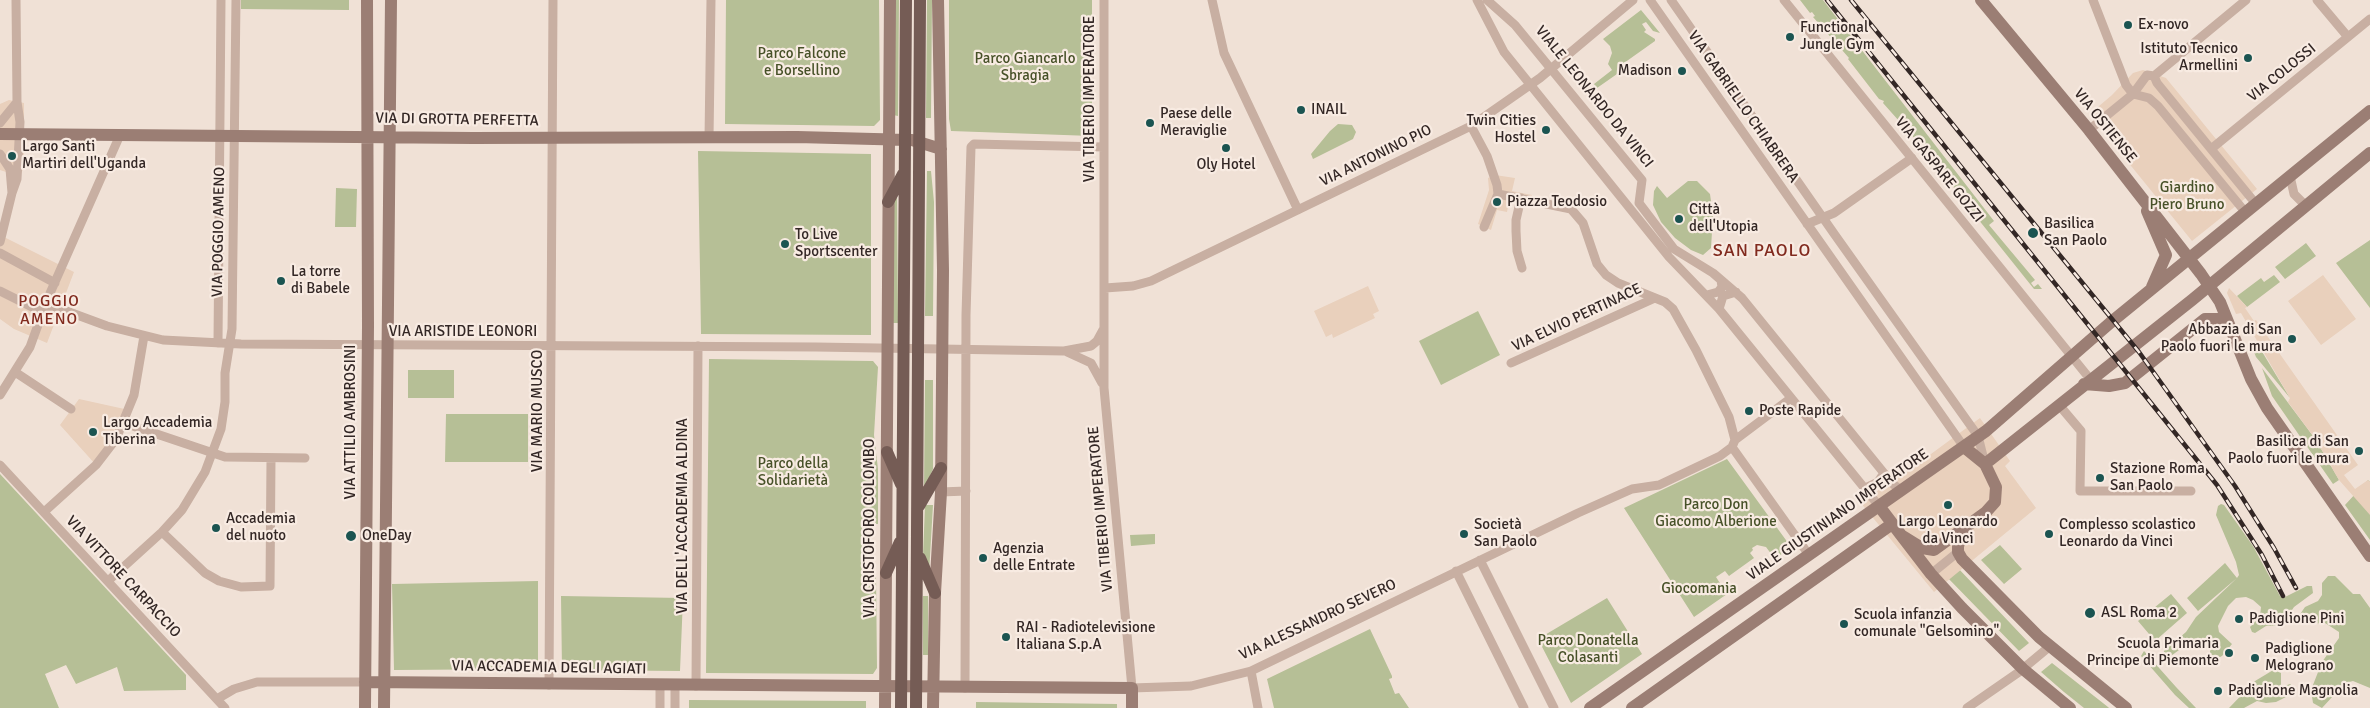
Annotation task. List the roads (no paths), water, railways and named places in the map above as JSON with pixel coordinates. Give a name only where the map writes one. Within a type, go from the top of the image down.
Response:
[{"type":"main road","points":[[901,708],[906,0]]},
{"type":"main road","points":[[916,708],[920,0]]},
{"type":"main road","points":[[888,202],[905,169]]},
{"type":"main road","points":[[887,452],[903,490]]},
{"type":"main road","points":[[918,509],[941,468]]},
{"type":"main road","points":[[886,573],[903,535]]},
{"type":"main road","points":[[917,550],[935,593]]},
{"type":"street","points":[[0,242],[17,179],[22,134],[17,102],[16,0]]},
{"type":"street","name":"VIA POGGIO AMENO","points":[[218,343],[221,0]]},
{"type":"street","name":"VIA POGGIO AMENO","points":[[108,581],[162,532],[194,492],[213,455],[224,416],[225,372],[232,329],[236,0]]},
{"type":"street","name":"VIA ATTILIO AMBROSINI","points":[[365,708],[368,345],[367,0]]},
{"type":"street","points":[[384,708],[391,0]]},
{"type":"street","name":"VIA MARIO MUSCO","points":[[549,685],[553,0]]},
{"type":"street","points":[[709,138],[711,0]]},
{"type":"street","name":"VIA CRISTOFORO COLOMBO","points":[[885,708],[890,0]]},
{"type":"street","points":[[933,708],[935,593],[941,492],[941,149],[938,0]]},
{"type":"street","name":"VIA TIBERIO IMPERATORE","points":[[1104,0],[1104,388],[1132,688]]},
{"type":"street","points":[[1212,0],[1224,53],[1298,210]]},
{"type":"street","points":[[1477,0],[1502,48],[1530,85],[1669,257],[1707,295],[1792,398],[1865,488],[1931,574],[2023,669],[2070,708]]},
{"type":"street","name":"VIALE LEONARDO DA VINCI","points":[[1487,0],[1514,25],[1642,180],[1642,188],[1638,197],[1639,204],[1674,249],[1722,280],[1736,292],[1900,490]]},
{"type":"street","name":"VIA ANTONINO PIO","points":[[1105,288],[1134,286],[1152,281],[1471,126],[1540,78],[1633,0]]},
{"type":"street","name":"VIA GABRIELLO CHIABRERA","points":[[1671,0],[1978,436]]},
{"type":"street","name":"VIA GASPARE GOZZI","points":[[1784,0],[2073,357]]},
{"type":"street","name":"VIA OSTIENSE","points":[[1982,0],[2089,130],[2209,285],[2220,302],[2251,379],[2267,408],[2370,556]]},
{"type":"street","points":[[2093,0],[2126,85],[2133,94],[2149,98],[2158,106],[2251,209]]},
{"type":"street","points":[[2154,76],[2246,0]]},
{"type":"street","points":[[2318,0],[2348,37]]},
{"type":"street","name":"VIA GABRIELLO CHIABRERA","points":[[1655,2],[1807,224],[1964,447]]},
{"type":"street","points":[[221,12],[236,11]]},
{"type":"street","name":"VIA COLOSSI","points":[[2211,149],[2370,19]]},
{"type":"street","points":[[2089,130],[2133,94],[2149,74],[2154,76]]},
{"type":"street","points":[[2154,76],[2157,83],[2211,149],[2251,209]]},
{"type":"street","points":[[0,123],[17,102]]},
{"type":"street","name":"VIALE GIUSTINIANO IMPERATORE","points":[[1590,708],[1964,447],[2073,357],[2150,290],[2370,111]]},
{"type":"street","points":[[1471,126],[1495,175],[1498,194],[1484,227]]},
{"type":"street","points":[[0,134],[22,134]]},
{"type":"street","name":"VIA DI GROTTA PERFETTA","points":[[22,134],[888,139]]},
{"type":"street","points":[[0,395],[30,347],[42,312],[120,135]]},
{"type":"street","points":[[888,139],[920,142],[941,149]]},
{"type":"street","points":[[965,688],[966,349],[971,147],[974,144],[1104,147]]},
{"type":"street","points":[[1985,464],[2209,285],[2370,153]]},
{"type":"street","points":[[0,154],[10,169],[12,193]]},
{"type":"street","points":[[1815,235],[1834,213],[1912,158]]},
{"type":"street","points":[[2290,176],[2294,194],[2305,205]]},
{"type":"street","points":[[1498,194],[1566,208],[1574,212],[1583,223],[1595,259],[1606,275],[1622,286],[1668,304],[1679,316],[1732,425],[1734,444],[1809,555]]},
{"type":"street","points":[[1521,198],[1516,220],[1516,231],[1517,251],[1522,268]]},
{"type":"street","points":[[2145,202],[2151,222],[2166,256],[2150,290]]},
{"type":"street","points":[[1807,224],[1826,222]]},
{"type":"street","points":[[0,253],[54,284]]},
{"type":"street","points":[[1707,295],[1718,292],[1722,286],[1722,280]]},
{"type":"street","points":[[0,292],[42,312]]},
{"type":"street","points":[[1719,309],[1723,296],[1736,292]]},
{"type":"street","name":"VIA ELVIO PERTINACE","points":[[1511,363],[1655,298]]},
{"type":"street","name":"VIA ARISTIDE LEONORI","points":[[42,312],[61,309],[108,326],[144,336],[218,343],[888,348]]},
{"type":"street","points":[[2087,382],[2112,386],[2127,382],[2205,319],[2216,318],[2230,326]]},
{"type":"street","points":[[218,328],[232,329]]},
{"type":"street","points":[[888,348],[1064,351],[1091,346],[1097,341],[1104,328]]},
{"type":"street","points":[[44,512],[96,465],[113,444],[124,423],[134,395],[144,336]]},
{"type":"street","name":"VIA DELL'ACCADEMIA ALDINA","points":[[696,686],[698,346]]},
{"type":"street","points":[[1064,351],[1079,356],[1091,363],[1104,388]]},
{"type":"street","points":[[2073,357],[2087,382]]},
{"type":"street","points":[[15,372],[71,409]]},
{"type":"street","name":"VIA ALESSANDRO SEVERO","points":[[885,687],[1132,688],[1191,686],[1251,671],[1587,509],[1632,489],[1659,485],[1720,456],[1792,398]]},
{"type":"street","points":[[2059,404],[2082,431],[2080,491],[2191,491]]},
{"type":"street","points":[[1951,427],[1960,426],[1965,417]]},
{"type":"street","points":[[124,423],[213,455],[271,459],[305,458]]},
{"type":"street","points":[[1901,535],[1918,547],[1932,550],[1990,509],[1995,502],[1996,487],[1985,464],[1978,436]]},
{"type":"street","points":[[1964,447],[1985,464]]},
{"type":"street","points":[[162,532],[204,572],[219,580],[240,587],[270,586],[271,459]]},
{"type":"street","name":"VIA VITTORE CARPACCIO","points":[[0,466],[226,708]]},
{"type":"street","points":[[1865,488],[1878,482],[1884,473]]},
{"type":"street","points":[[941,492],[966,491]]},
{"type":"street","points":[[1632,708],[1892,524]]},
{"type":"street","points":[[1931,574],[1958,552],[1965,528]]},
{"type":"street","points":[[1958,552],[1992,592],[2049,647],[2126,708]]},
{"type":"street","points":[[1480,560],[1554,708]]},
{"type":"street","points":[[1456,571],[1524,708]]},
{"type":"street","points":[[1967,708],[2023,669],[2049,647]]},
{"type":"street","points":[[1251,671],[1258,708]]},
{"type":"street","name":"VIA ACCADEMIA DEGLI AGIATI","points":[[217,699],[238,687],[257,682],[885,687]]},
{"type":"street","points":[[660,686],[660,708]]},
{"type":"street","points":[[675,686],[675,708]]},
{"type":"street","points":[[1132,688],[1132,708]]},
{"type":"railway","points":[[1827,0],[2217,485],[2262,555],[2283,596]]},
{"type":"railway","points":[[1851,0],[2139,352],[2235,486],[2274,548],[2296,588]]},
{"type":"place","name":"Ex-novo","points":[[2128,25]]},
{"type":"place","name":"Functional Jungle Gym","points":[[1790,37]]},
{"type":"place","name":"Istituto Tecnico Armellini","points":[[2248,58]]},
{"type":"place","name":"Madison","points":[[1682,71]]},
{"type":"place","name":"INAIL","points":[[1301,110]]},
{"type":"place","name":"Paese delle Meraviglie","points":[[1150,123]]},
{"type":"place","name":"Twin Cities Hostel","points":[[1546,130]]},
{"type":"place","name":"Oly Hotel","points":[[1226,148]]},
{"type":"place","name":"Largo Santi Martiri dell'Uganda","points":[[12,156]]},
{"type":"place","name":"Piazza Teodosio","points":[[1497,202]]},
{"type":"place","name":"Città dell'Utopia","points":[[1679,219]]},
{"type":"place","name":"Basilica San Paolo","points":[[2033,233]]},
{"type":"place","name":"To Live Sportscenter","points":[[785,244]]},
{"type":"place","name":"La torre di Babele","points":[[281,281]]},
{"type":"place","name":"Abbazia di San Paolo fuori le mura","points":[[2292,339]]},
{"type":"place","name":"Poste Rapide","points":[[1749,411]]},
{"type":"place","name":"Largo Accademia Tiberina","points":[[93,432]]},
{"type":"place","name":"Basilica di San Paolo fuori le mura","points":[[2359,451]]},
{"type":"place","name":"Stazione Roma San Paolo","points":[[2100,478]]},
{"type":"place","name":"Largo Leonardo da Vinci","points":[[1948,505]]},
{"type":"place","name":"Accademia del nuoto","points":[[216,528]]},
{"type":"place","name":"Società San Paolo","points":[[1464,534]]},
{"type":"place","name":"Complesso scolastico Leonardo da Vinci","points":[[2049,534]]},
{"type":"place","name":"OneDay","points":[[351,536]]},
{"type":"place","name":"Agenzia delle Entrate","points":[[983,558]]},
{"type":"place","name":"ASL Roma 2","points":[[2090,613]]},
{"type":"place","name":"Padiglione Pini","points":[[2239,619]]},
{"type":"place","name":"Scuola infanzia comunale \"Gelsomino\"","points":[[1844,624]]},
{"type":"place","name":"RAI - Radiotelevisione Italiana S.p.A","points":[[1006,637]]},
{"type":"place","name":"Scuola Primaria Principe di Piemonte","points":[[2229,653]]},
{"type":"place","name":"Padiglione Melograno","points":[[2255,658]]},
{"type":"place","name":"Padiglione Magnolia","points":[[2218,691]]},
{"type":"district","name":"SAN PAOLO","points":[[1762,251]]},
{"type":"district","name":"POGGIO AMENO","points":[[49,311]]},
{"type":"park label","name":"Parco Falcone e Borsellino","points":[[802,62]]},
{"type":"park label","name":"Parco Giancarlo Sbragia","points":[[1025,68]]},
{"type":"park label","name":"Giardino Piero Bruno","points":[[2187,196]]},
{"type":"park label","name":"Parco della Solidarietà","points":[[793,472]]},
{"type":"park label","name":"Parco Don Giacomo Alberione","points":[[1716,514]]},
{"type":"park label","name":"Giocomania","points":[[1699,589]]},
{"type":"park label","name":"Parco Donatella Colasanti","points":[[1588,650]]}]
